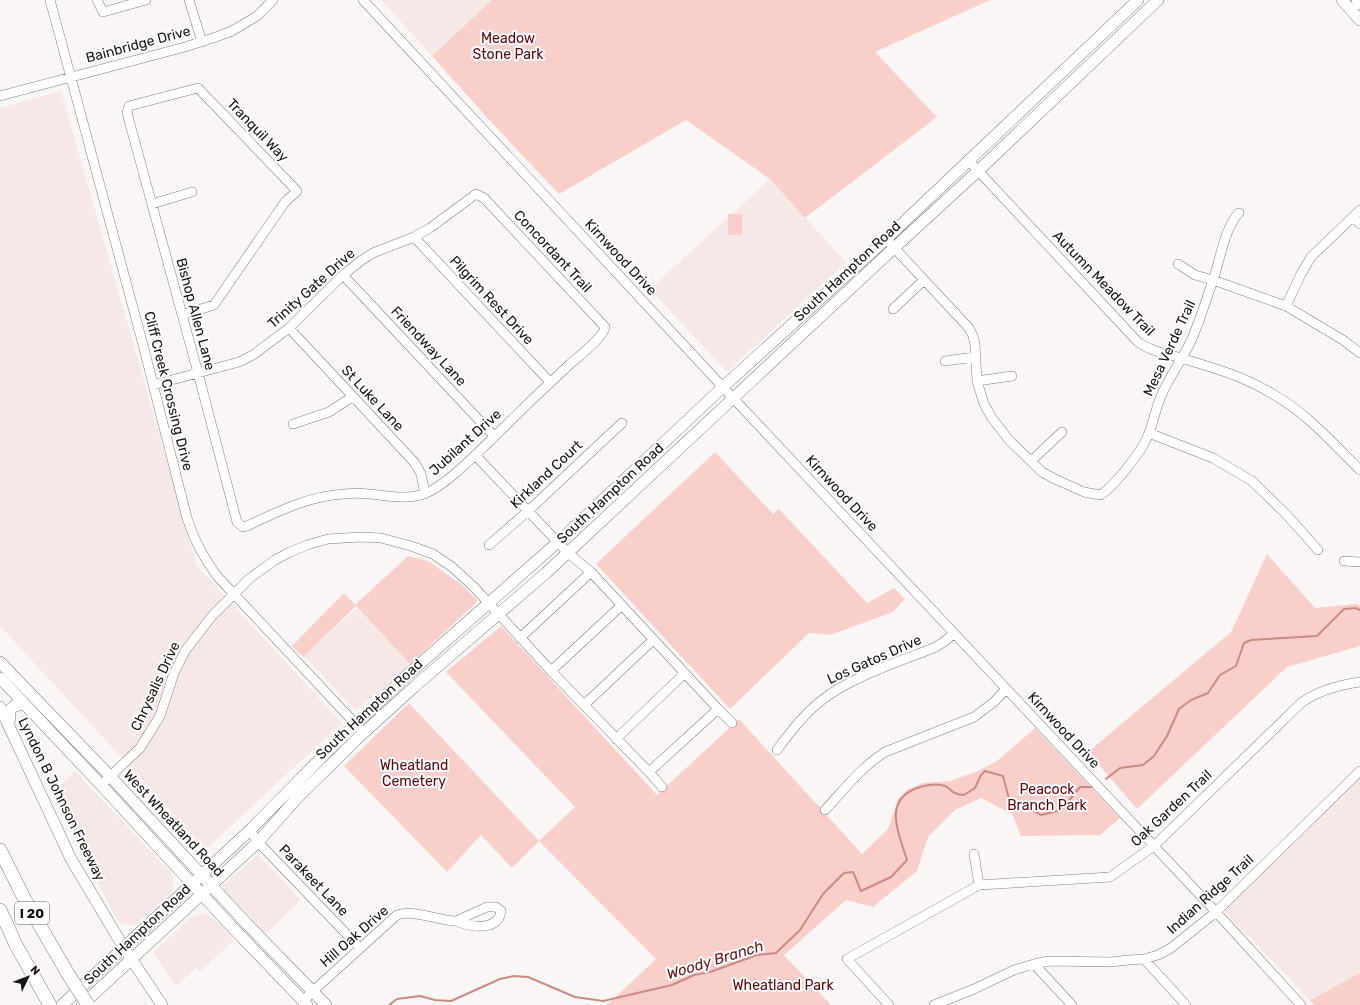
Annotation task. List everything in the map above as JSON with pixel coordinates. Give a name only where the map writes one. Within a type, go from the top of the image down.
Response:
[{"type":"highway","name":"I 20","points":[[0,850],[28,904],[68,974],[88,1005]]},
{"type":"highway","name":"I 20","points":[[0,910],[17,947],[47,1000]]},
{"type":"main road","name":"South Hampton Road","points":[[62,1005],[202,876],[355,724],[405,677],[558,542],[723,387],[886,239],[1138,0]]},
{"type":"main road","name":"South Hampton Road","points":[[82,1005],[258,842],[297,798],[364,733],[414,687],[568,553],[978,171],[1158,0]]},
{"type":"main road","points":[[1342,0],[1360,20]]},
{"type":"main road","points":[[1357,0],[1360,4]]},
{"type":"main road","points":[[1125,12],[1134,22]]},
{"type":"main road","points":[[1080,54],[1090,65]]},
{"type":"main road","name":"West Wheatland Road","points":[[0,662],[110,776],[247,924],[326,1005]]},
{"type":"main road","points":[[405,677],[414,687]]},
{"type":"main road","name":"West Wheatland Road","points":[[0,678],[305,1003]]},
{"type":"main road","points":[[8,726],[10,710],[14,706],[24,704]]},
{"type":"main road","name":"Lyndon B Johnson Freeway","points":[[0,707],[71,859],[131,960],[162,1005]]},
{"type":"street","name":"Cliff Creek Crossing Drive","points":[[50,0],[187,518],[194,539],[217,576],[364,733]]},
{"type":"street","points":[[97,0],[103,12],[146,0]]},
{"type":"street","points":[[189,0],[202,42]]},
{"type":"street","name":"Bainbridge Drive","points":[[0,96],[70,76],[202,42],[232,31],[257,16],[273,0]]},
{"type":"street","name":"Kirnwood Drive","points":[[363,0],[733,398],[1216,912],[1301,1005]]},
{"type":"street","name":"Bishop Allen Lane","points":[[198,88],[129,106],[127,113],[198,373],[236,522],[243,527]]},
{"type":"street","name":"Tranquil Way","points":[[182,315],[214,305],[285,202],[297,191],[198,88]]},
{"type":"street","name":"Autumn Meadow Trail","points":[[968,160],[1138,342],[1152,350],[1232,374],[1258,386],[1308,419],[1360,470]]},
{"type":"street","points":[[152,204],[192,192]]},
{"type":"street","name":"Trinity Gate Drive","points":[[153,385],[246,359],[289,328],[343,276],[373,252],[414,237],[430,228],[474,196],[480,195]]},
{"type":"street","name":"Concordant Trail","points":[[480,195],[605,327]]},
{"type":"street","name":"Mesa Verde Trail","points":[[1031,461],[1042,472],[1084,492],[1100,495],[1109,488],[1138,453],[1146,440],[1160,397],[1182,358],[1198,324],[1230,224],[1239,213]]},
{"type":"street","points":[[1286,306],[1311,257],[1356,214],[1360,224]]},
{"type":"street","name":"Pilgrim Rest Drive","points":[[414,237],[550,382]]},
{"type":"street","points":[[886,239],[969,328],[973,336],[977,381],[984,404],[992,418],[1009,440],[1031,461],[1062,432]]},
{"type":"street","points":[[1178,264],[1195,275],[1286,306],[1343,340],[1360,353]]},
{"type":"street","name":"Friendway Lane","points":[[343,276],[494,436]]},
{"type":"street","points":[[893,309],[924,280]]},
{"type":"street","name":"Jubilant Drive","points":[[243,527],[303,501],[322,497],[366,493],[406,497],[425,494],[440,485],[475,455],[550,382],[603,334],[605,327]]},
{"type":"street","name":"St Luke Lane","points":[[289,328],[415,463],[421,474],[425,494]]},
{"type":"street","points":[[946,361],[975,357]]},
{"type":"street","points":[[977,381],[1012,376]]},
{"type":"street","points":[[293,424],[329,412],[352,397]]},
{"type":"street","name":"Kirkland Court","points":[[489,545],[528,511],[622,423]]},
{"type":"street","points":[[1149,433],[1213,458],[1252,481],[1286,514],[1318,550]]},
{"type":"street","points":[[475,455],[568,553],[591,572],[732,723]]},
{"type":"street","name":"Chrysalis Drive","points":[[101,785],[140,748],[160,716],[174,673],[185,651],[212,616],[234,594],[262,569],[290,552],[328,539],[362,537],[389,540],[433,554],[452,567],[473,586],[520,638],[662,787]]},
{"type":"street","points":[[1344,562],[1360,562]]},
{"type":"street","points":[[520,638],[591,572]]},
{"type":"street","points":[[552,671],[622,605]]},
{"type":"street","name":"Los Gatos Drive","points":[[777,750],[807,714],[821,700],[868,674],[936,647],[954,633]]},
{"type":"street","points":[[584,705],[653,640]]},
{"type":"street","points":[[616,739],[685,673]]},
{"type":"street","name":"Oak Garden Trail","points":[[888,1005],[847,959],[979,885],[1110,877],[1154,846],[1311,695],[1327,689],[1360,682]]},
{"type":"street","points":[[825,810],[866,765],[874,759],[885,752],[974,717],[994,702],[1006,689]]},
{"type":"street","points":[[648,772],[718,708]]},
{"type":"street","name":"Indian Ridge Trail","points":[[934,1005],[952,1002],[1014,970],[1034,964],[1049,961],[1111,962],[1144,959],[1172,948],[1216,912],[1360,771]]},
{"type":"street","name":"Parakeet Lane","points":[[250,830],[258,842],[360,948]]},
{"type":"street","points":[[974,854],[979,885]]},
{"type":"street","name":"Hill Oak Drive","points":[[305,1003],[313,991],[394,918],[401,914],[408,913],[456,922]]},
{"type":"street","points":[[1144,959],[1186,1005]]},
{"type":"street","points":[[1034,964],[1072,1005]]},
{"type":"shaded area","points":[[381,0],[492,0],[432,56]]},
{"type":"shaded area","points":[[61,91],[197,566],[342,723],[206,849],[0,626],[0,108]]},
{"type":"shaded area","points":[[770,179],[846,262],[727,372],[650,289]]},
{"type":"shaded area","points":[[357,608],[410,664],[384,688],[355,710],[304,656]]},
{"type":"shaded area","points":[[75,771],[173,875],[173,891],[134,926],[118,922],[53,793]]},
{"type":"shaded area","points":[[1359,777],[1360,973],[1310,1000],[1224,911]]},
{"type":"shaded area","points":[[258,855],[301,900],[266,934],[224,891],[224,884]]},
{"type":"shaded area","points":[[204,913],[215,919],[234,940],[200,972],[196,968],[176,986],[153,952],[193,916]]},
{"type":"green space","name":"Meadow Stone Park","points":[[492,0],[990,0],[875,52],[937,117],[805,218],[770,179],[686,120],[559,194],[491,122],[432,56]]},
{"type":"green space","points":[[728,214],[742,214],[742,235],[728,235]]},
{"type":"green space","points":[[715,452],[773,514],[779,509],[867,603],[894,588],[905,599],[893,612],[830,635],[809,633],[730,709],[596,564]]},
{"type":"green space","points":[[1267,554],[1315,608],[1356,604],[1360,606],[1360,646],[1287,667],[1137,809],[1088,752],[1231,632]]},
{"type":"green space","points":[[408,556],[428,561],[462,585],[478,601],[410,664],[356,606],[303,657],[292,646],[344,593],[355,605]]},
{"type":"green space","points":[[501,626],[657,795],[739,719],[862,854],[888,829],[898,799],[907,790],[923,783],[950,781],[978,771],[997,761],[1035,728],[1120,818],[1100,835],[1021,836],[1012,814],[981,798],[955,810],[928,837],[917,871],[873,907],[846,900],[784,955],[831,1005],[607,1005],[656,959],[539,841],[575,807],[446,672]]},
{"type":"green space","name":"Wheatland Cemetery","points":[[409,703],[539,841],[512,868],[481,835],[447,872],[344,766]]},
{"type":"green space","points":[[1360,973],[1360,1005],[1314,1005],[1310,1000]]},
{"type":"waterway","name":"Woody Branch","points":[[1106,779],[1120,768],[1143,765],[1154,756],[1167,736],[1179,709],[1191,700],[1208,693],[1220,675],[1236,666],[1244,643],[1251,640],[1317,636],[1344,609],[1356,608],[1360,610]]},
{"type":"waterway","name":"Woody Branch","points":[[389,1005],[397,999],[420,996],[435,1000],[451,1001],[500,979],[514,976],[528,977],[575,997],[603,1001],[672,985],[694,975],[710,972],[757,955],[776,953],[800,930],[823,894],[844,873],[853,872],[861,891],[891,877],[907,860],[897,829],[896,810],[900,801],[906,794],[917,788],[931,785],[942,785],[954,792],[964,795],[975,788],[981,775],[985,771],[1003,776],[1009,799],[1013,802],[1022,804],[1041,815],[1061,810],[1080,787],[1094,787]]},
{"type":"park label","name":"Peacock Branch Park","points":[[1047,798]]},
{"type":"park label","name":"Wheatland Park","points":[[783,985]]}]
